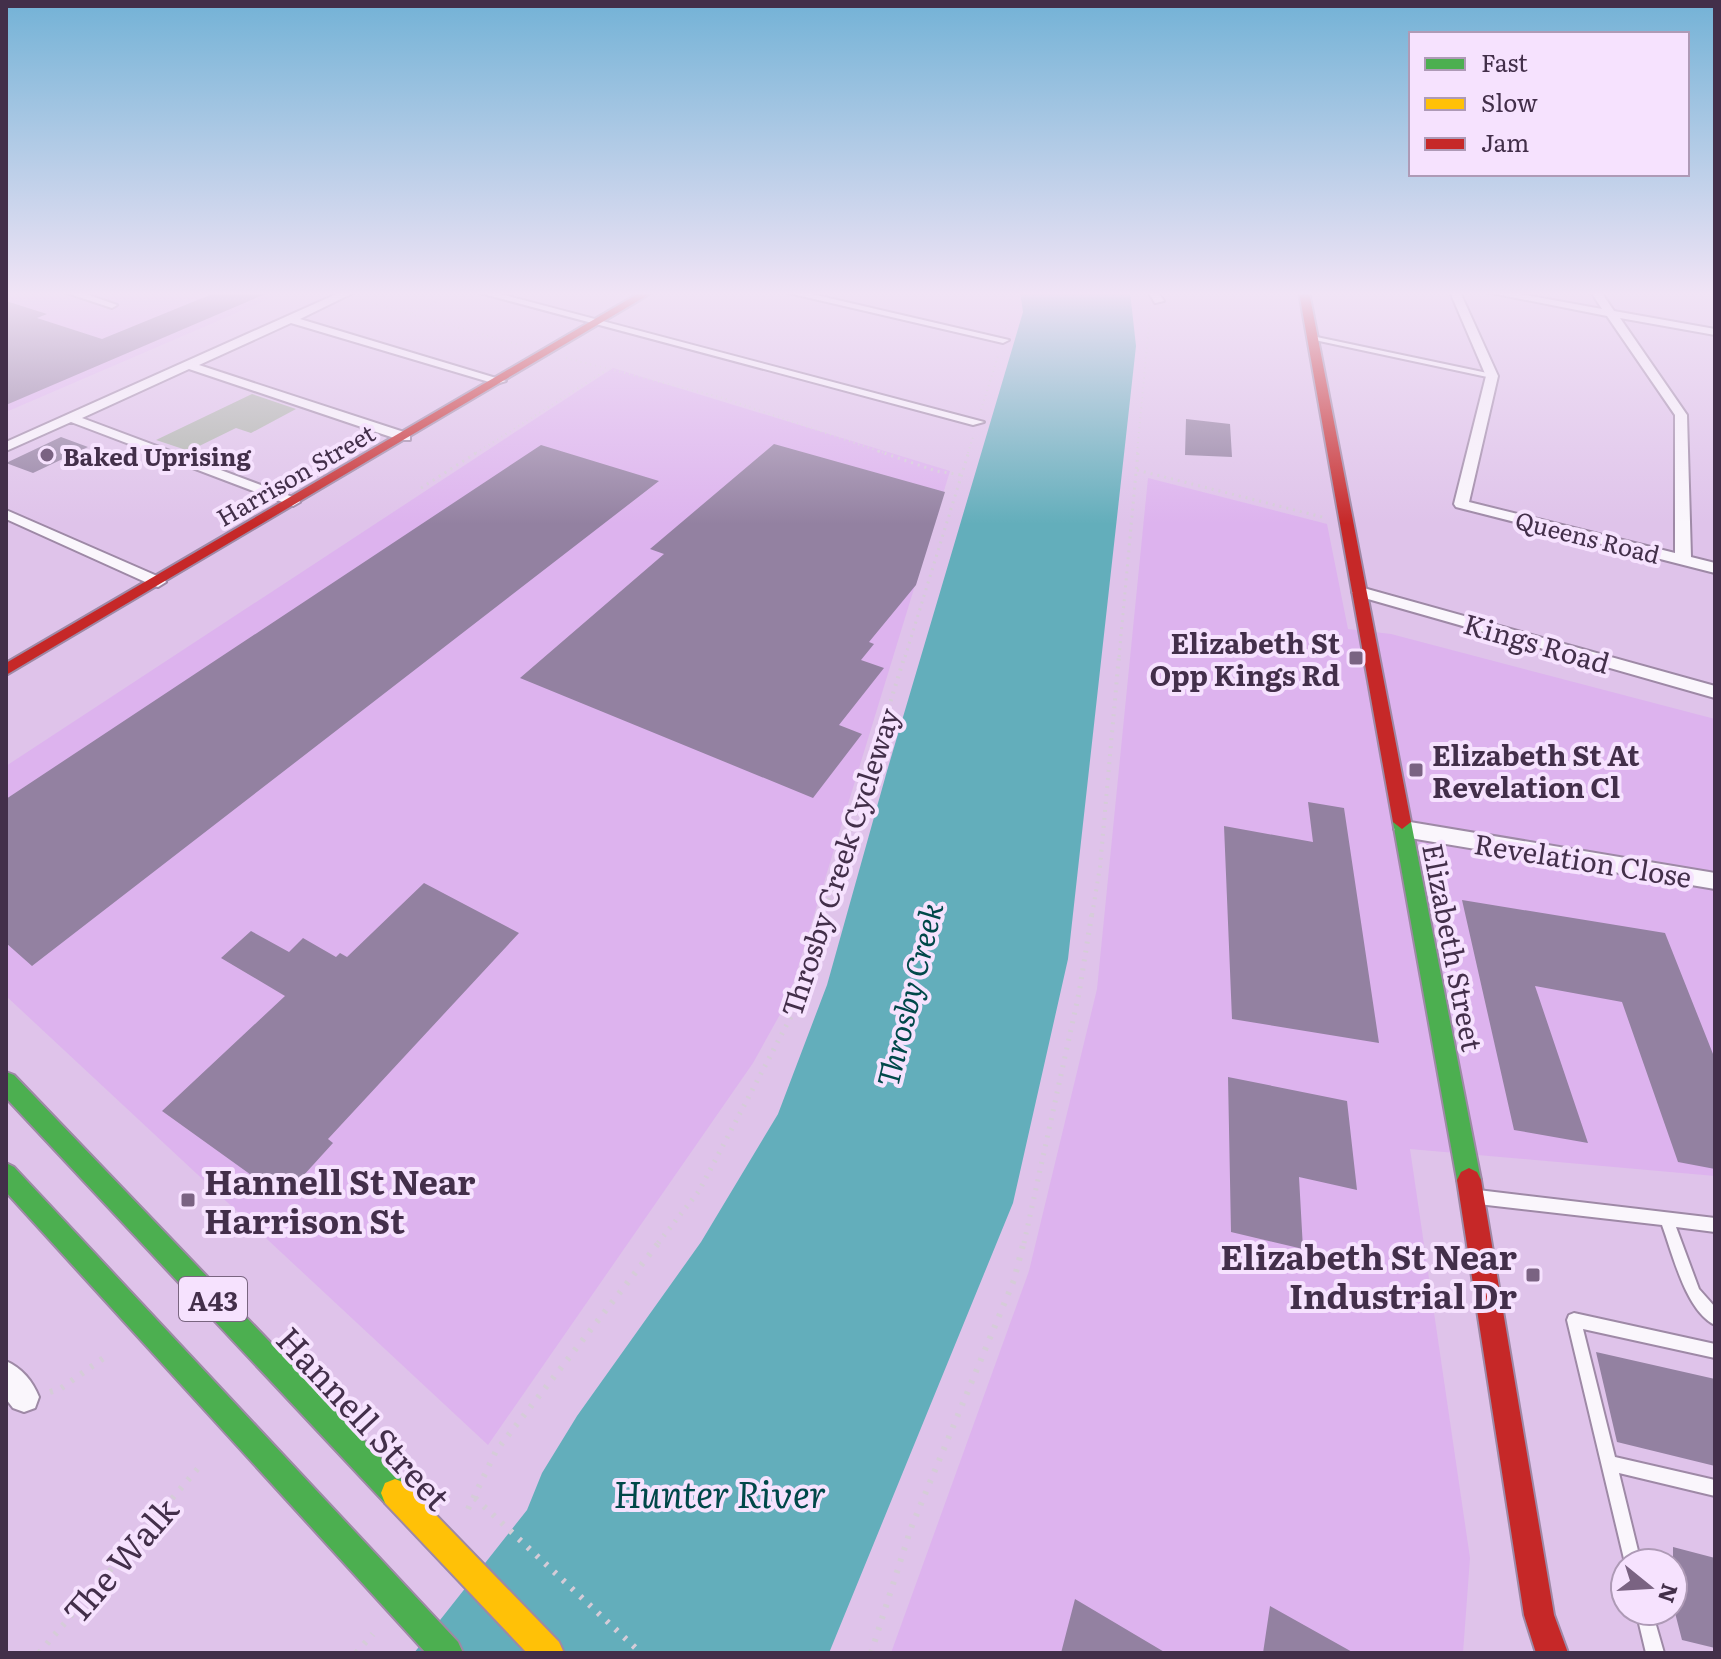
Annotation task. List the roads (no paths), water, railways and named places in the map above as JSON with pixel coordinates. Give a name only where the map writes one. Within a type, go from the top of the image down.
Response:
[{"type":"main road","name":"Harrison Street","points":[[6,670],[519,369]]},
{"type":"main road","name":"Elizabeth Street","points":[[1318,369],[1472,1197],[1539,1615],[1552,1653]]},
{"type":"main road","name":"Hannell Street","points":[[6,1082],[98,1174],[461,1565],[548,1653]]},
{"type":"main road","name":"A43","points":[[6,1175],[443,1648]]},
{"type":"main road","name":"Elizabeth Street","points":[[1532,1653],[1539,1615]]},
{"type":"street","points":[[6,447],[178,369]]},
{"type":"street","points":[[201,369],[405,437]]},
{"type":"street","points":[[461,369],[500,381]]},
{"type":"street","points":[[775,369],[978,422]]},
{"type":"street","points":[[1489,369],[1492,376]]},
{"type":"street","points":[[1649,369],[1681,415],[1683,560]]},
{"type":"street","name":"Queens Road","points":[[1492,376],[1461,504],[1715,568]]},
{"type":"street","points":[[71,418],[293,502]]},
{"type":"street","points":[[6,514],[158,582]]},
{"type":"street","name":"Kings Road","points":[[1360,592],[1715,692]]},
{"type":"street","name":"Revelation Close","points":[[1404,829],[1715,881]]},
{"type":"lane","points":[[1461,369],[1492,376]]},
{"type":"lane","points":[[1472,1197],[1715,1225]]},
{"type":"lane","points":[[1667,1220],[1694,1294],[1715,1318]]},
{"type":"lane","points":[[1629,1547],[1574,1320],[1715,1351]]},
{"type":"lane","points":[[1608,1463],[1715,1488]]},
{"type":"lane","points":[[1648,1627],[1655,1653]]},
{"type":"water","name":"Hunter River","points":[[1006,369],[1133,369],[1068,959],[1013,1203],[829,1653],[414,1653],[527,1510],[542,1473],[577,1416],[701,1242],[778,1114],[827,985]]},
{"type":"place","name":"Baked Uprising","points":[[47,455]]},
{"type":"place","name":"Elizabeth St Opp Kings Rd","points":[[1356,658]]},
{"type":"place","name":"Elizabeth St At Revelation Cl","points":[[1416,770]]},
{"type":"place","name":"Hannell St Near Harrison St","points":[[188,1200]]},
{"type":"place","name":"Elizabeth St Near Industrial Dr","points":[[1533,1275]]},
{"type":"water label","name":"Throsby Creek","points":[[908,994]]}]
